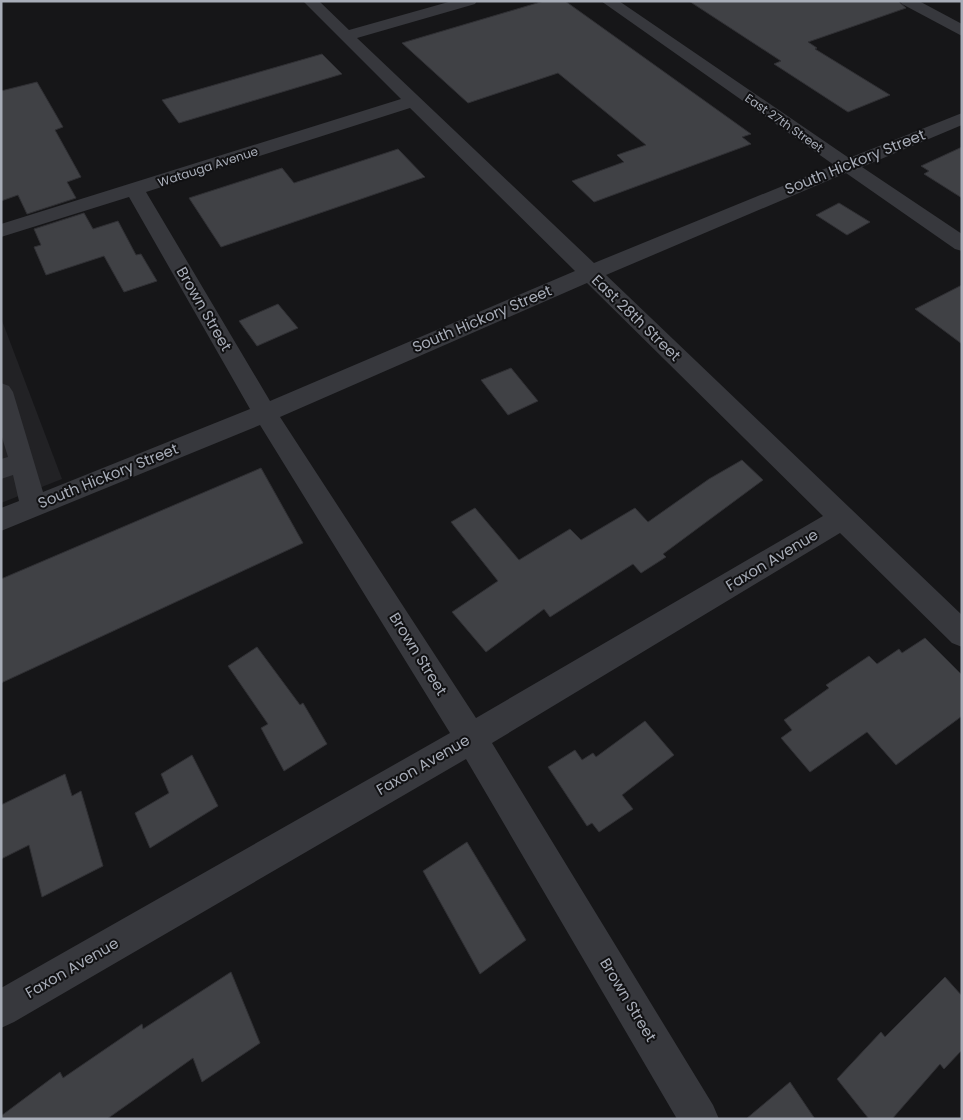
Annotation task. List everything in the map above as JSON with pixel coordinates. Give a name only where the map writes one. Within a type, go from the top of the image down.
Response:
[{"type":"street","name":"East 28th Street","points":[[310,1],[962,634]]},
{"type":"street","points":[[346,36],[470,1]]},
{"type":"street","name":"East 27th Street","points":[[608,1],[962,244]]},
{"type":"street","points":[[907,1],[962,31]]},
{"type":"street","name":"Watauga Avenue","points":[[1,231],[414,101]]},
{"type":"street","name":"South Hickory Street","points":[[1,520],[265,413],[590,273],[962,118]]},
{"type":"street","name":"Brown Street","points":[[135,190],[265,413],[471,738],[699,1119]]},
{"type":"street","points":[[1,392],[12,466],[34,507]]},
{"type":"street","name":"Faxon Avenue","points":[[1,1009],[471,738],[843,518]]},
{"type":"shaded area","points":[[1,318],[62,479],[1,503]]},
{"type":"building","points":[[544,1],[565,1],[751,134],[742,137],[751,144],[594,202],[572,181],[624,162],[617,155],[646,145],[558,73],[468,103],[402,43]]},
{"type":"building","points":[[689,1],[898,1],[906,8],[808,42],[817,48],[815,49],[890,95],[848,112],[774,64],[781,61]]},
{"type":"building","points":[[322,54],[342,74],[179,123],[162,100]]},
{"type":"building","points":[[37,82],[63,127],[55,130],[81,177],[67,182],[76,198],[27,214],[18,195],[1,201],[1,91]]},
{"type":"building","points":[[962,147],[962,198],[924,174],[929,171],[921,166]]},
{"type":"building","points":[[398,149],[425,177],[221,247],[189,198],[282,168],[294,183]]},
{"type":"building","points":[[839,203],[870,222],[847,235],[816,215]]},
{"type":"building","points":[[84,213],[93,229],[118,221],[136,255],[141,254],[157,281],[124,292],[104,256],[46,275],[34,247],[41,245],[34,229]]},
{"type":"building","points":[[962,285],[962,344],[915,309]]},
{"type":"building","points":[[278,304],[298,328],[257,346],[239,321]]},
{"type":"building","points":[[511,368],[538,401],[508,415],[481,380]]},
{"type":"building","points":[[742,460],[763,480],[663,554],[666,557],[641,573],[633,564],[550,617],[544,609],[486,652],[452,612],[498,581],[451,522],[475,508],[519,560],[570,529],[581,540],[635,508],[648,522],[709,479]]},
{"type":"building","points":[[261,468],[303,543],[1,683],[1,579]]},
{"type":"building","points":[[925,638],[962,675],[962,716],[896,765],[867,732],[810,772],[781,738],[792,730],[784,720],[829,688],[826,685],[869,656],[877,664],[899,649],[902,653]]},
{"type":"building","points":[[257,647],[300,705],[303,703],[327,744],[284,771],[261,728],[268,724],[228,666]]},
{"type":"building","points":[[645,721],[674,755],[622,795],[633,809],[599,832],[592,823],[587,826],[548,767],[575,750],[582,760],[593,753],[596,757]]},
{"type":"building","points":[[192,755],[218,806],[150,848],[135,813],[169,793],[161,774]]},
{"type":"building","points":[[65,774],[72,796],[81,791],[103,866],[42,897],[29,845],[1,859],[1,805]]},
{"type":"building","points":[[467,842],[526,940],[480,974],[423,871]]},
{"type":"building","points":[[231,972],[260,1043],[202,1082],[193,1058],[107,1119],[1,1119],[1,1116],[60,1072],[63,1078],[142,1024],[143,1029]]},
{"type":"building","points":[[945,977],[962,996],[962,1050],[944,1069],[940,1064],[892,1119],[869,1119],[837,1079],[881,1032],[885,1037]]},
{"type":"building","points":[[790,1082],[815,1119],[746,1119]]}]
